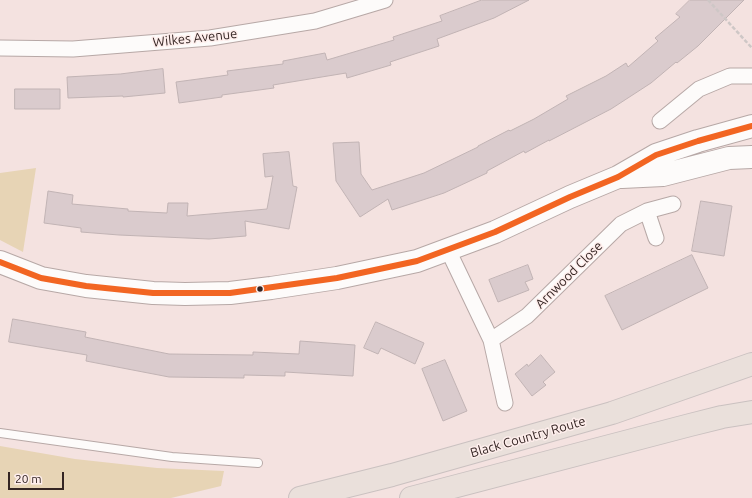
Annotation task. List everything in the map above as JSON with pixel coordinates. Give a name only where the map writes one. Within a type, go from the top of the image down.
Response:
[{"type":"highway","name":"Black Country Route","points":[[300,498],[392,475],[612,414],[752,364]]},
{"type":"highway","points":[[411,498],[690,425],[722,417],[752,412]]},
{"type":"highway","points":[[465,498],[577,455]]},
{"type":"main road","points":[[0,278],[41,278],[120,290],[185,294],[230,293],[271,288],[389,267],[417,261],[495,232],[570,197],[618,178],[656,155],[698,141],[752,126]]},
{"type":"main road","points":[[618,178],[663,175],[729,158],[752,157]]},
{"type":"main road","points":[[0,262],[41,278]]},
{"type":"street","name":"Wilkes Avenue","points":[[0,48],[74,49],[210,38],[315,21],[385,0]]},
{"type":"street","points":[[660,121],[699,89],[730,76],[752,76]]},
{"type":"street","name":"Arnwood Close","points":[[491,340],[527,316],[621,224],[647,211],[673,204]]},
{"type":"street","points":[[647,211],[656,238]]},
{"type":"street","points":[[448,250],[491,340],[505,403]]},
{"type":"lane","points":[[0,433],[172,457],[258,463]]},
{"type":"path","points":[[708,0],[752,48]]},
{"type":"shaded area","points":[[36,168],[23,252],[0,240],[0,173]]},
{"type":"shaded area","points":[[0,446],[75,459],[157,468],[224,471],[221,486],[171,498],[0,498]]},
{"type":"building","points":[[482,0],[529,0],[494,18],[437,39],[439,46],[390,62],[391,65],[347,78],[346,73],[273,85],[274,88],[179,103],[176,82],[228,75],[227,71],[283,64],[283,61],[325,53],[327,60],[394,40],[393,37],[442,21],[440,16]]},
{"type":"building","points":[[690,0],[744,0],[698,46],[651,83],[611,109],[525,153],[524,151],[487,171],[487,173],[444,193],[392,210],[388,199],[360,217],[336,181],[333,143],[359,142],[361,174],[372,190],[424,173],[534,119],[568,99],[566,96],[606,76],[626,63],[628,67],[658,41],[655,38],[680,17],[676,14]]},
{"type":"building","points":[[163,69],[165,93],[123,97],[68,98],[67,77],[120,74]]},
{"type":"building","points":[[15,89],[60,89],[60,109],[15,109]]},
{"type":"building","points":[[289,152],[293,186],[297,187],[289,229],[245,221],[246,236],[209,239],[81,232],[81,228],[44,223],[48,191],[73,195],[72,204],[128,209],[128,211],[167,213],[168,203],[188,203],[187,216],[267,209],[273,176],[265,177],[263,154]]},
{"type":"building","points":[[701,201],[732,206],[724,256],[692,251]]},
{"type":"building","points":[[692,255],[708,288],[622,330],[605,296]]},
{"type":"building","points":[[528,265],[533,279],[525,282],[529,290],[498,302],[489,280]]},
{"type":"building","points":[[13,319],[86,332],[85,337],[169,354],[253,355],[253,352],[299,354],[300,341],[355,345],[353,376],[285,372],[285,376],[244,375],[244,378],[169,377],[86,361],[87,355],[9,342]]},
{"type":"building","points":[[376,322],[424,343],[415,364],[381,348],[378,354],[364,348]]},
{"type":"building","points":[[541,355],[555,372],[543,382],[546,385],[532,396],[515,374],[527,364],[528,366]]},
{"type":"building","points":[[445,360],[467,411],[443,421],[422,369]]},
{"type":"transit line","points":[[0,262],[41,278],[86,286],[153,293],[230,293],[337,278],[417,261],[495,232],[570,197],[618,177],[656,155],[698,141],[752,126]]}]
